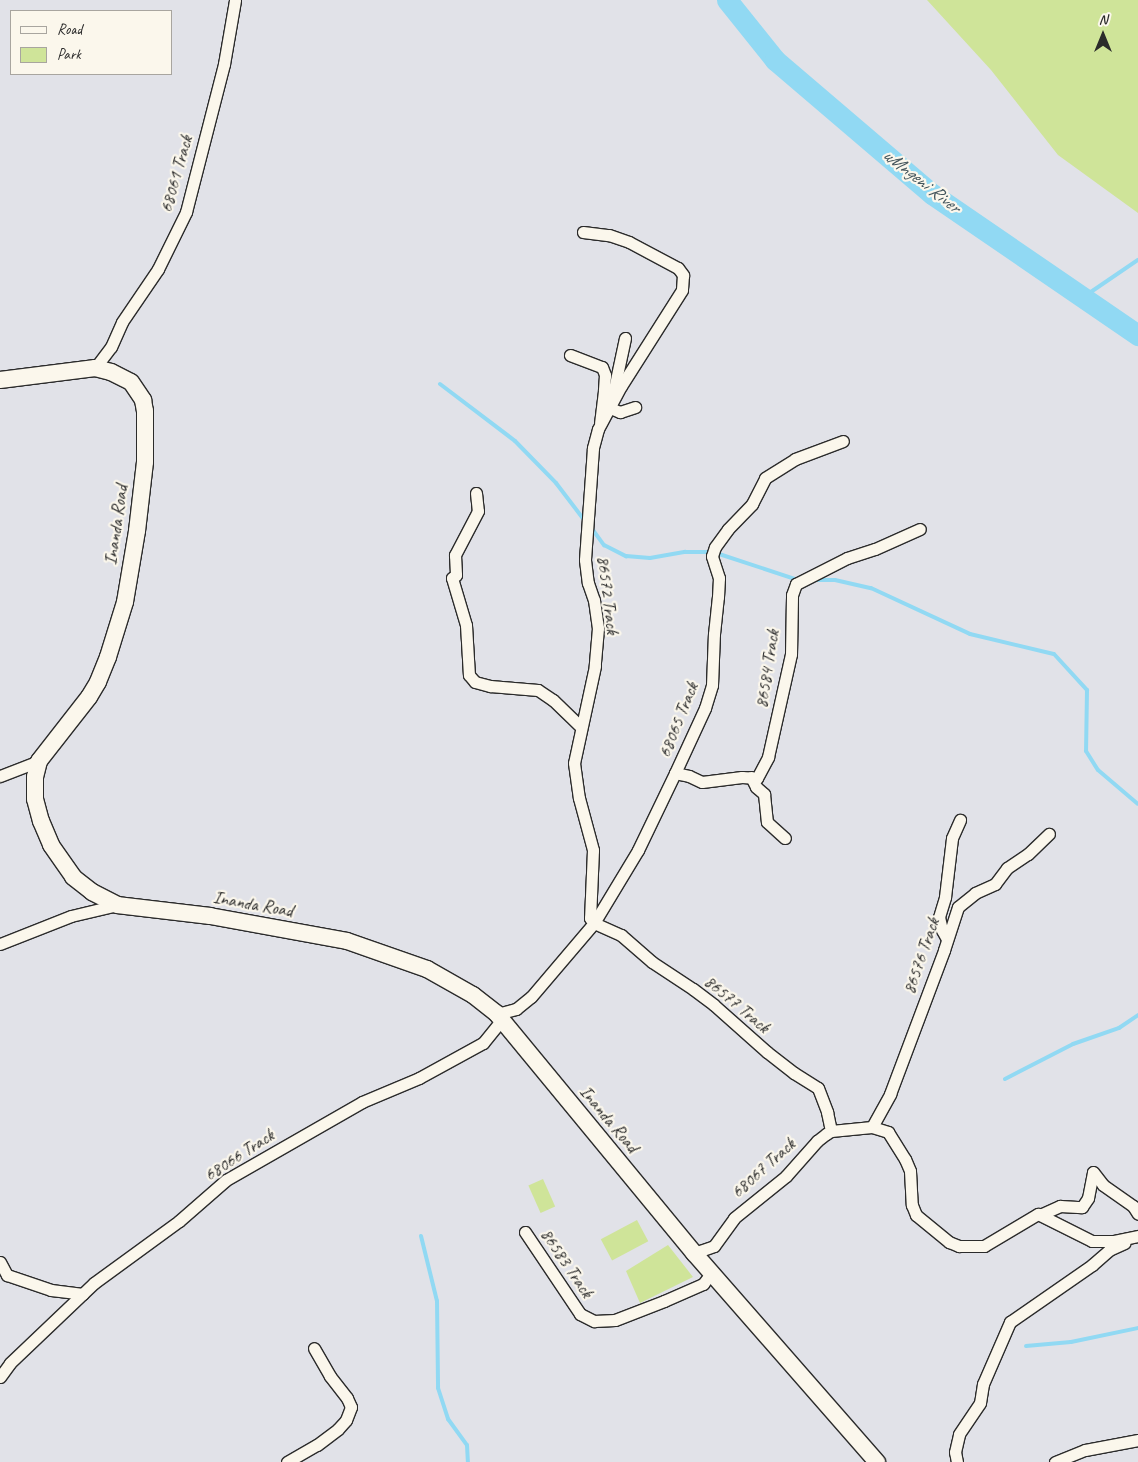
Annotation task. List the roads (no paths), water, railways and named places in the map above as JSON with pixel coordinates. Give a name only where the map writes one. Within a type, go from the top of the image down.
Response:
[{"type":"street","name":"68061 Track","points":[[95,368],[111,348],[122,322],[158,268],[186,212],[224,64],[234,0]]},
{"type":"street","name":"86572 Track","points":[[583,232],[610,235],[630,242],[678,268],[683,275],[682,290],[621,386],[599,427],[595,436],[589,474],[585,544],[588,583],[594,600],[598,628],[595,666],[588,704],[580,726],[574,763],[579,798],[593,850],[590,914],[594,923]]},
{"type":"street","points":[[625,338],[610,408],[620,412],[635,407]]},
{"type":"street","points":[[570,355],[602,367],[605,375],[599,427]]},
{"type":"street","name":"Inanda Road","points":[[0,380],[95,368],[111,372],[131,382],[143,400],[146,424],[145,462],[137,531],[125,602],[108,658],[98,682],[39,761],[35,777],[35,799],[51,844],[73,877],[92,892],[117,904],[210,916],[347,941],[435,973],[473,995],[499,1018],[694,1253],[877,1462]]},
{"type":"street","name":"68065 Track","points":[[499,1018],[531,998],[594,923],[638,850],[675,774],[705,708],[712,685],[719,578],[712,556],[715,547],[728,528],[752,504],[765,478],[794,459],[843,441]]},
{"type":"street","points":[[476,493],[478,511],[455,555],[456,574],[452,578],[466,625],[469,675],[475,682],[490,686],[538,690],[580,726]]},
{"type":"street","name":"86584 Track","points":[[751,777],[757,778],[763,771],[774,737],[791,654],[792,595],[796,584],[847,558],[876,549],[920,529]]},
{"type":"street","points":[[0,776],[39,761]]},
{"type":"street","points":[[675,774],[689,776],[702,782],[751,777],[756,787],[764,794],[768,822],[785,838]]},
{"type":"street","points":[[947,939],[942,930],[939,917],[945,897],[952,838],[960,820]]},
{"type":"street","name":"86576 Track","points":[[872,1127],[890,1094],[958,907],[975,893],[995,884],[1007,868],[1028,854],[1049,834]]},
{"type":"street","points":[[0,944],[55,921],[117,904]]},
{"type":"street","name":"86577 Track","points":[[594,923],[621,935],[652,962],[714,1005],[794,1074],[818,1088],[827,1112],[831,1131]]},
{"type":"street","name":"68066 Track","points":[[0,1377],[10,1363],[94,1283],[178,1222],[236,1174],[362,1102],[419,1078],[483,1043],[499,1018]]},
{"type":"street","points":[[831,1131],[872,1127],[888,1132],[905,1159],[910,1171],[912,1205],[916,1215],[949,1242],[959,1246],[984,1246],[1031,1217],[1060,1206],[1082,1207],[1088,1198],[1093,1172],[1103,1186],[1133,1206],[1138,1214]]},
{"type":"street","name":"68067 Track","points":[[694,1253],[714,1246],[734,1218],[786,1176],[817,1141],[831,1131]]},
{"type":"street","points":[[1042,1214],[1092,1240],[1114,1240],[1137,1236]]},
{"type":"street","name":"86583 Track","points":[[525,1232],[550,1272],[584,1317],[594,1321],[607,1322],[635,1313],[703,1284],[712,1272]]},
{"type":"street","points":[[957,1462],[955,1452],[959,1434],[980,1403],[983,1384],[1010,1322],[1092,1265],[1109,1250],[1137,1236]]},
{"type":"street","points":[[0,1262],[7,1275],[51,1290],[84,1294]]},
{"type":"street","points":[[287,1462],[317,1445],[346,1420],[351,1407],[314,1348]]},
{"type":"street","points":[[1054,1462],[1085,1450],[1138,1440]]},
{"type":"waterway","name":"uMngeni River","points":[[727,0],[775,60],[932,194],[1138,335]]},
{"type":"waterway","points":[[1082,298],[1138,260]]},
{"type":"waterway","points":[[440,384],[515,441],[556,483],[585,521]]},
{"type":"waterway","points":[[590,526],[604,545],[626,556],[650,558],[685,552],[713,552],[798,580]]},
{"type":"waterway","points":[[813,580],[835,580],[871,588],[970,634],[1054,654],[1087,690],[1086,751],[1098,770],[1138,804]]},
{"type":"waterway","points":[[1005,1079],[1073,1044],[1119,1028],[1138,1015]]},
{"type":"waterway","points":[[421,1236],[437,1301],[438,1388],[448,1419],[467,1445],[468,1462]]},
{"type":"waterway","points":[[1026,1346],[1071,1342],[1138,1328]]}]
